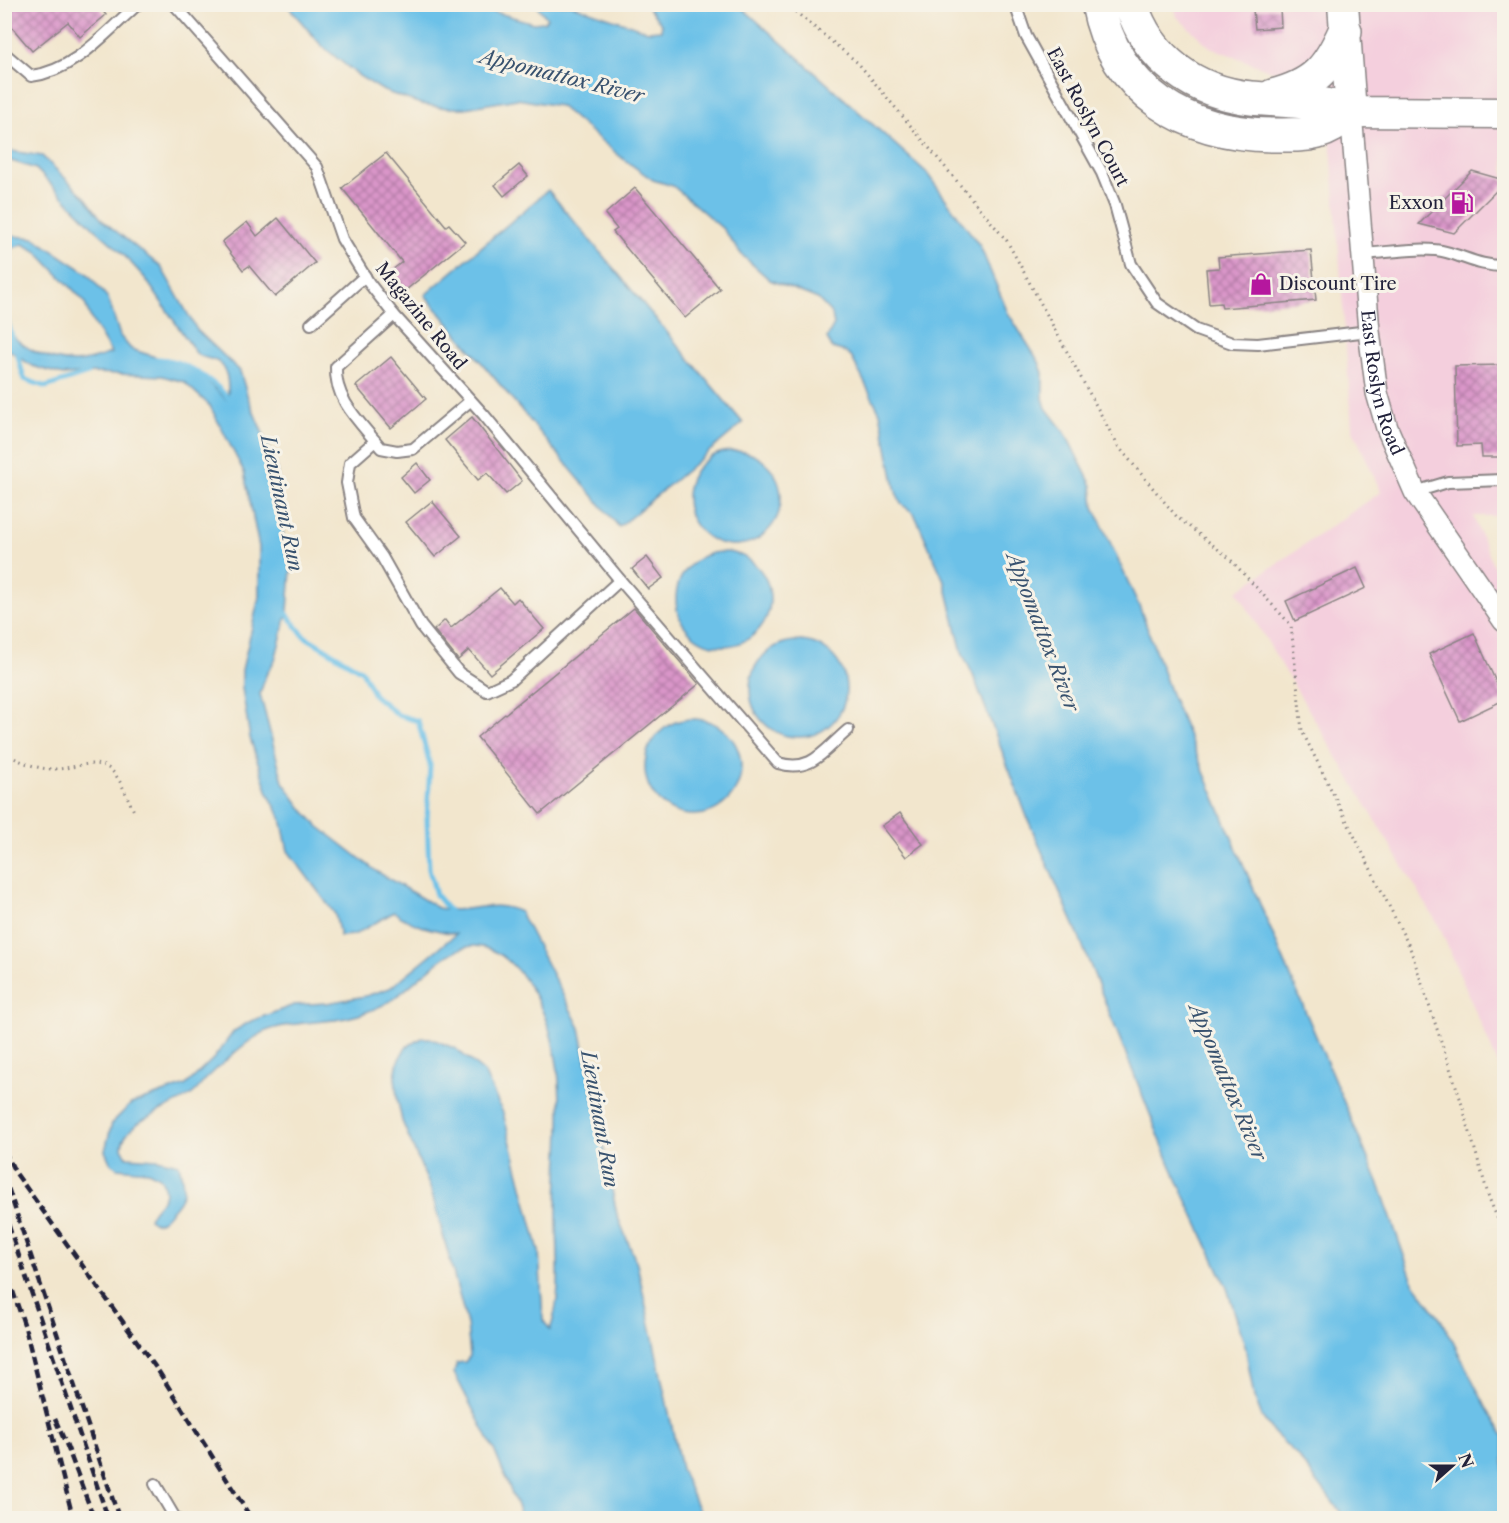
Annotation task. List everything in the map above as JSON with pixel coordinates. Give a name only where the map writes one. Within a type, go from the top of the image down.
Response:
[{"type":"highway","points":[[1098,4],[1110,44],[1139,86],[1155,100],[1198,124],[1230,132],[1316,135],[1335,126],[1352,112]]},
{"type":"highway","points":[[1131,4],[1145,37],[1159,56],[1177,72],[1198,84],[1220,93],[1325,104],[1352,112]]},
{"type":"highway","points":[[1264,99],[1300,88],[1318,76],[1335,55],[1344,18]]},
{"type":"main road","points":[[1344,18],[1352,112],[1504,112]]},
{"type":"street","name":"East Roslyn Road","points":[[1352,112],[1369,331],[1377,393],[1387,428],[1415,492],[1504,621]]},
{"type":"lane","points":[[4,53],[31,76],[51,74],[67,66],[138,4]]},
{"type":"lane","name":"Magazine Road","points":[[174,4],[317,167],[342,239],[365,276],[394,315],[778,763],[794,767],[805,766],[848,730]]},
{"type":"lane","name":"East Roslyn Court","points":[[1015,4],[1026,36],[1102,173],[1115,205],[1131,264],[1139,279],[1158,303],[1196,330],[1232,343],[1258,344],[1369,331]]},
{"type":"lane","points":[[1362,254],[1447,252],[1477,264],[1504,266]]},
{"type":"lane","points":[[311,324],[365,276]]},
{"type":"lane","points":[[394,315],[336,367],[335,384],[340,396],[381,448],[397,451],[412,449],[470,401]]},
{"type":"lane","points":[[375,441],[350,463],[347,483],[354,518],[382,557],[422,626],[459,673],[487,691],[511,680],[620,580]]},
{"type":"lane","points":[[1415,492],[1448,482],[1504,480]]},
{"type":"lane","points":[[155,1484],[175,1518]]},
{"type":"path","points":[[786,4],[858,63],[1007,241],[1118,446],[1177,517],[1228,557],[1291,625],[1302,730],[1410,948],[1460,1098],[1489,1198],[1504,1234]]},
{"type":"path","points":[[4,753],[39,768],[102,765],[117,777],[135,813]]},
{"type":"shaded area","points":[[1174,5],[1504,5],[1504,516],[1473,516],[1504,591],[1504,1078],[1439,926],[1237,591],[1381,492],[1352,428],[1326,80],[1271,71],[1210,47],[1177,17]]},
{"type":"water","name":"Appomattox River","points":[[287,5],[471,5],[533,23],[544,22],[547,18],[536,5],[572,5],[648,31],[661,30],[662,25],[646,5],[739,5],[926,172],[980,246],[1008,313],[1039,362],[1043,373],[1043,398],[1046,408],[1065,433],[1092,486],[1094,507],[1140,608],[1171,694],[1382,1192],[1413,1282],[1444,1324],[1486,1407],[1504,1436],[1504,1518],[1345,1518],[1295,1453],[1274,1433],[1262,1417],[1254,1397],[1245,1345],[1227,1288],[1170,1164],[1075,927],[1029,822],[973,675],[962,652],[945,583],[914,513],[901,504],[896,492],[880,413],[852,358],[846,352],[832,348],[827,338],[834,325],[832,314],[818,299],[770,280],[742,255],[723,229],[673,186],[653,180],[622,158],[560,106],[517,99],[465,108],[447,108],[421,104],[384,91],[359,76],[321,45]]},
{"type":"water","points":[[5,150],[42,156],[86,198],[102,220],[161,267],[197,330],[240,371],[248,398],[276,465],[283,536],[291,570],[288,611],[275,660],[266,675],[260,694],[283,782],[318,826],[376,871],[438,908],[459,910],[499,906],[520,912],[580,1028],[617,1215],[637,1264],[681,1469],[702,1518],[522,1518],[495,1452],[454,1373],[457,1363],[465,1362],[470,1356],[467,1324],[431,1190],[402,1121],[395,1077],[398,1061],[406,1047],[422,1038],[430,1038],[456,1049],[484,1072],[503,1113],[539,1251],[543,1320],[550,1330],[557,1300],[560,1119],[556,1060],[550,1031],[539,1003],[518,971],[496,952],[483,947],[465,947],[444,958],[396,997],[376,1008],[342,1019],[286,1026],[266,1031],[239,1049],[191,1095],[150,1116],[130,1130],[124,1139],[122,1148],[127,1157],[157,1159],[179,1164],[183,1185],[182,1195],[176,1206],[160,1222],[155,1223],[149,1219],[164,1196],[164,1185],[160,1177],[148,1171],[117,1168],[110,1162],[105,1151],[112,1123],[131,1104],[186,1085],[214,1058],[234,1031],[251,1021],[294,1005],[327,1003],[366,996],[390,988],[456,934],[415,924],[394,912],[354,935],[340,936],[335,914],[288,851],[281,818],[268,793],[250,738],[242,688],[242,670],[259,597],[259,547],[244,472],[210,406],[184,382],[162,376],[95,373],[63,375],[32,366],[5,347],[5,324],[17,340],[25,346],[54,359],[79,362],[111,353],[91,319],[84,301],[36,251],[23,244],[5,251],[5,235],[34,238],[87,273],[108,298],[120,336],[131,349],[199,373],[228,401],[228,384],[223,367],[214,360],[196,353],[145,278],[121,252],[36,169],[5,159]]},
{"type":"water","points":[[548,190],[743,423],[619,527],[425,295]]},
{"type":"water","points":[[734,451],[752,454],[767,465],[778,480],[781,498],[778,516],[767,531],[752,542],[734,545],[716,542],[701,531],[690,516],[687,498],[690,480],[701,465],[716,454]]},
{"type":"water","points":[[714,552],[732,552],[757,565],[767,581],[770,599],[767,617],[757,633],[732,646],[714,646],[689,633],[676,608],[676,590],[689,565]]},
{"type":"water","points":[[798,641],[816,644],[832,655],[843,671],[846,689],[843,707],[832,723],[816,734],[798,737],[780,734],[764,723],[753,707],[750,689],[753,671],[764,655],[780,644]]},
{"type":"water","points":[[693,719],[711,723],[727,733],[737,749],[741,767],[737,785],[727,801],[711,811],[693,815],[675,811],[659,801],[649,785],[645,767],[649,749],[659,733],[675,723]]},
{"type":"building","points":[[4,4],[97,4],[106,15],[80,37],[68,22],[32,51],[4,18]]},
{"type":"building","points":[[1280,8],[1281,27],[1255,29],[1253,10]]},
{"type":"building","points":[[386,153],[446,226],[449,224],[465,242],[401,294],[386,275],[402,262],[342,188]]},
{"type":"building","points":[[519,165],[528,176],[504,196],[495,185]]},
{"type":"building","name":"Exxon","points":[[1472,171],[1504,180],[1504,183],[1454,233],[1419,224]]},
{"type":"building","points":[[635,188],[720,289],[685,318],[613,232],[617,229],[605,214]]},
{"type":"building","points":[[278,218],[315,263],[275,297],[249,266],[243,270],[222,242],[247,222],[257,236]]},
{"type":"building","name":"Discount Tire","points":[[1311,250],[1316,300],[1222,308],[1221,303],[1209,304],[1206,269],[1219,268],[1218,257]]},
{"type":"building","points":[[391,357],[426,399],[391,428],[356,386]]},
{"type":"building","points":[[1504,365],[1504,450],[1499,450],[1499,457],[1482,457],[1481,445],[1457,446],[1455,366]]},
{"type":"building","points":[[472,417],[522,481],[506,494],[487,473],[478,480],[445,440]]},
{"type":"building","points":[[417,463],[430,480],[414,493],[401,477]]},
{"type":"building","points":[[432,501],[461,536],[435,557],[406,522]]},
{"type":"building","points":[[647,557],[663,578],[648,589],[632,569]]},
{"type":"building","points":[[1357,568],[1366,588],[1295,621],[1286,601]]},
{"type":"building","points":[[500,588],[513,603],[518,598],[544,629],[490,674],[469,650],[458,660],[434,630],[445,620],[451,628]]},
{"type":"building","points":[[634,608],[699,684],[540,814],[477,737]]},
{"type":"building","points":[[1474,633],[1504,700],[1460,721],[1429,654]]},
{"type":"building","points":[[900,813],[923,844],[906,857],[882,826]]},
{"type":"waterway","name":"Lieutinant Run","points":[[4,310],[13,340]]},
{"type":"waterway","name":"Lieutinant Run","points":[[17,352],[24,379],[46,387],[88,373]]},
{"type":"waterway","name":"Lieutinant Run","points":[[150,360],[172,361],[195,371],[216,386],[231,402]]},
{"type":"waterway","name":"Lieutinant Run","points":[[284,610],[304,636],[362,671],[374,695],[398,715],[418,721],[430,765],[427,819],[429,869],[436,895],[452,914]]},
{"type":"railway","points":[[4,1150],[15,1172],[159,1372],[251,1518]]},
{"type":"railway","points":[[4,1176],[119,1518]]},
{"type":"railway","points":[[4,1212],[108,1518]]},
{"type":"railway","points":[[4,1265],[25,1327],[73,1518]]},
{"type":"railway","points":[[55,1419],[94,1518]]},
{"type":"place","name":"Exxon","points":[[1462,203]]},
{"type":"place","name":"Discount Tire","points":[[1261,284]]}]
